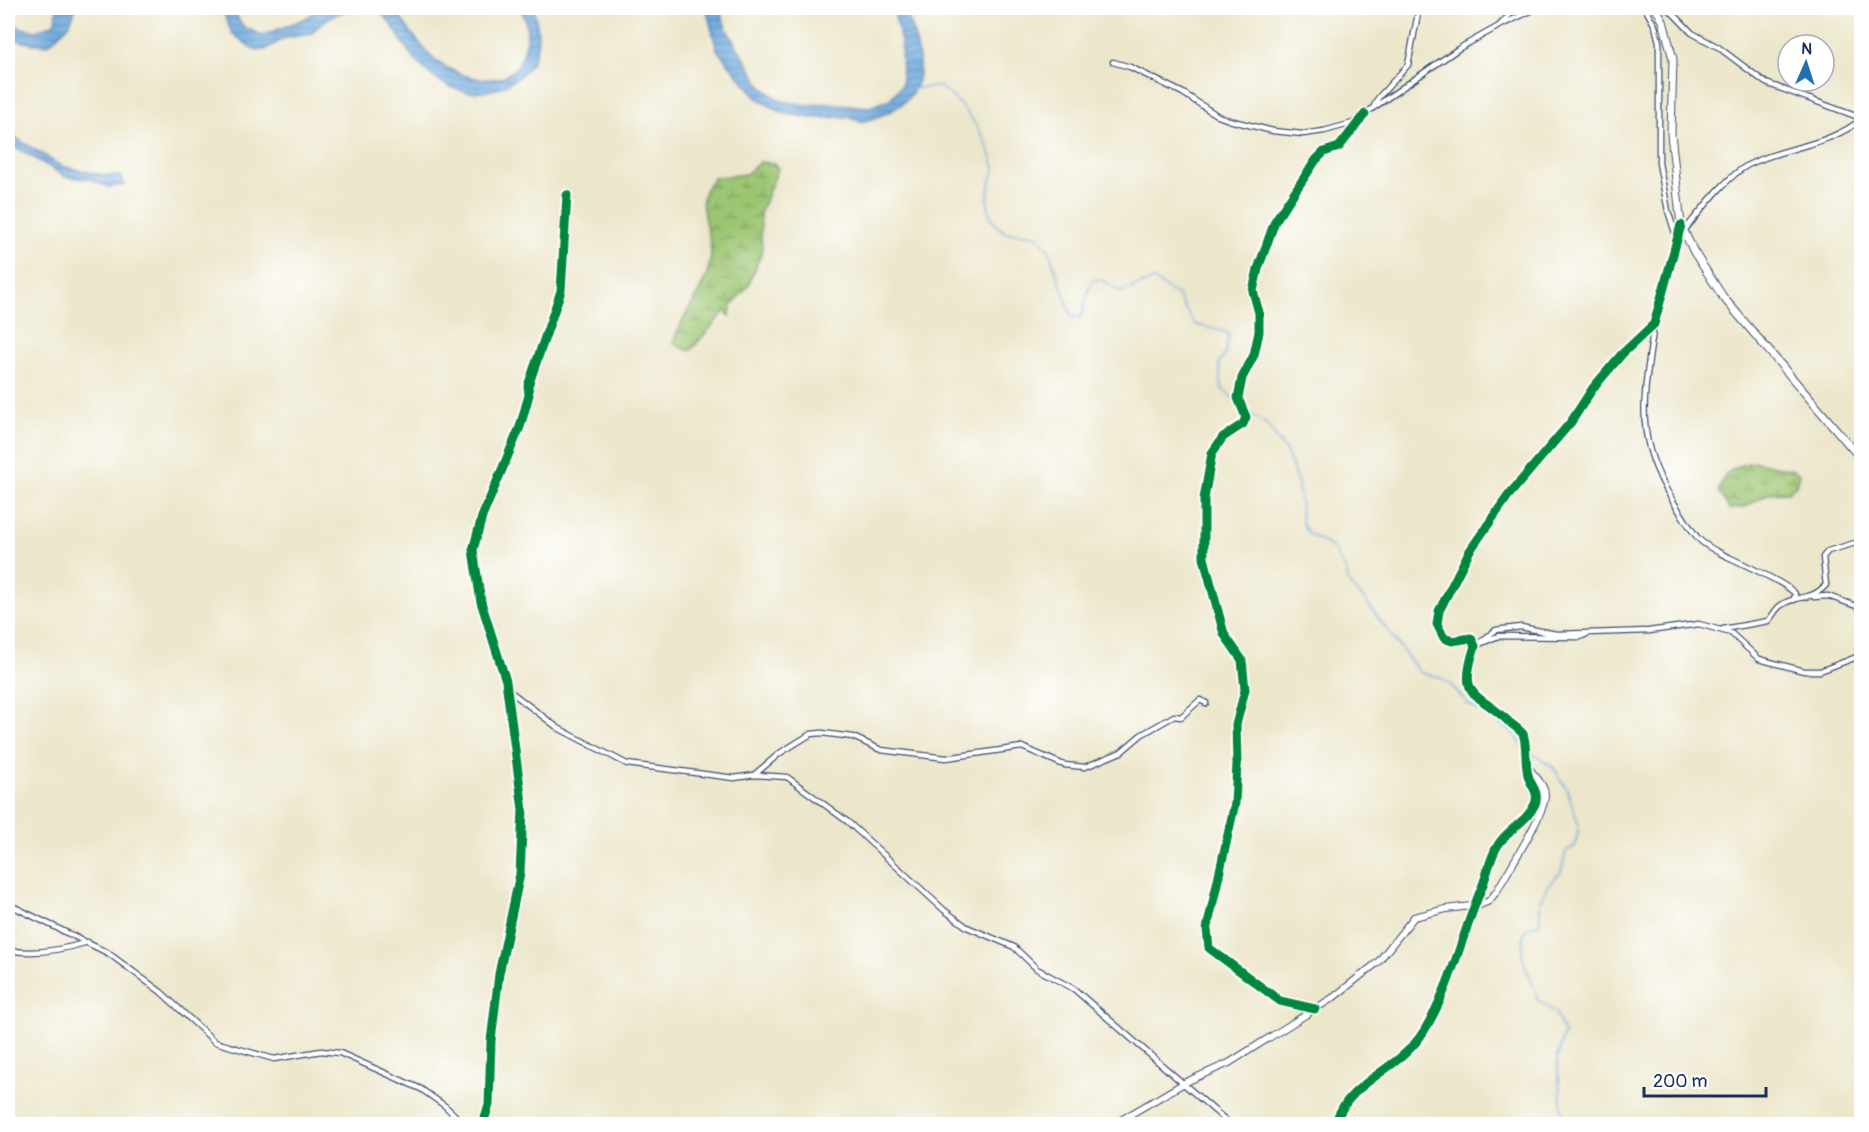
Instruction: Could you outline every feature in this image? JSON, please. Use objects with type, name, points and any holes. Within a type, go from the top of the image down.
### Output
[{"type":"main road","points":[[1656,8],[1664,21],[1673,59],[1671,134],[1682,229],[1723,297],[1862,460]]},
{"type":"street","points":[[1373,108],[1378,98],[1408,65],[1419,8]]},
{"type":"street","points":[[1498,26],[1515,8]]},
{"type":"street","points":[[1113,62],[1130,67],[1183,93],[1218,116],[1273,131],[1303,134],[1353,123],[1458,49],[1498,26],[1537,8]]},
{"type":"street","points":[[1645,8],[1655,26],[1659,42],[1659,163],[1668,211],[1676,236]]},
{"type":"street","points":[[1668,8],[1692,33],[1718,47],[1766,83],[1861,118],[1855,125],[1831,138],[1747,166],[1676,236],[1654,324],[1646,378],[1645,427],[1649,455],[1694,537],[1771,580],[1792,588],[1795,594],[1794,600]]},
{"type":"street","points":[[1315,1009],[1280,1002],[1209,948],[1207,929],[1235,803],[1238,763],[1236,725],[1245,690],[1242,660],[1224,634],[1204,558],[1204,499],[1212,453],[1223,437],[1243,424],[1246,417],[1238,398],[1242,378],[1254,355],[1259,332],[1259,313],[1253,291],[1275,221],[1316,160],[1324,152],[1339,147],[1365,114]]},
{"type":"street","points":[[483,1125],[489,1105],[491,1041],[498,974],[520,874],[524,832],[521,786],[507,690],[481,602],[473,550],[474,540],[520,428],[529,395],[528,386],[555,312],[562,276],[567,195]]},
{"type":"street","points":[[1475,646],[1471,638],[1452,641],[1444,638],[1437,624],[1439,611],[1460,567],[1508,496],[1571,422],[1593,388],[1622,354],[1654,324]]},
{"type":"street","points":[[1815,597],[1826,585],[1823,557],[1828,551],[1862,541]]},
{"type":"street","points":[[1335,1125],[1341,1106],[1354,1091],[1404,1056],[1424,1031],[1449,977],[1473,907],[1499,843],[1526,818],[1536,802],[1535,790],[1528,777],[1523,734],[1472,692],[1468,668],[1475,646],[1496,630],[1521,627],[1556,634],[1649,631],[1699,624],[1723,629],[1768,621],[1781,606],[1794,600],[1815,597],[1828,596],[1862,608]]},
{"type":"street","points":[[1723,629],[1759,659],[1804,671],[1820,671],[1862,655]]},
{"type":"street","points":[[1475,646],[1498,636],[1580,638],[1589,633]]},
{"type":"street","points":[[507,690],[558,728],[627,764],[734,778],[754,775],[787,777],[848,822],[944,910],[967,927],[1014,947],[1037,969],[1074,990],[1230,1125]]},
{"type":"street","points":[[754,775],[780,753],[811,734],[822,733],[853,737],[881,750],[946,758],[1022,747],[1064,765],[1085,767],[1121,752],[1141,735],[1174,716],[1181,717],[1200,700],[1206,703]]},
{"type":"street","points":[[1114,1125],[1184,1083],[1229,1063],[1334,997],[1378,962],[1414,917],[1446,909],[1473,907],[1490,901],[1537,819],[1545,796],[1527,763]]},
{"type":"street","points":[[8,904],[108,953],[161,992],[215,1042],[274,1059],[321,1051],[340,1053],[427,1092],[446,1106],[464,1125]]},
{"type":"street","points":[[8,950],[28,953],[49,951],[88,942]]},
{"type":"green space","points":[[760,162],[774,163],[778,169],[760,213],[762,252],[748,286],[731,306],[730,316],[725,311],[691,350],[687,350],[673,343],[701,288],[709,265],[711,253],[703,196],[714,178],[746,174]]},
{"type":"green space","points":[[1756,462],[1794,470],[1799,474],[1796,485],[1788,492],[1769,493],[1745,507],[1729,509],[1719,491],[1721,484],[1732,470]]},
{"type":"water","points":[[8,8],[18,27],[36,31],[55,23],[57,8],[76,8],[69,25],[48,45],[22,41],[11,34],[7,19]]},
{"type":"water","points":[[221,8],[236,8],[238,19],[244,27],[260,34],[267,34],[306,18],[320,8],[394,8],[417,40],[438,62],[456,72],[481,79],[504,76],[520,61],[527,31],[520,8],[534,8],[538,37],[531,63],[517,78],[502,87],[474,93],[447,85],[435,78],[411,55],[388,20],[378,11],[359,9],[341,12],[325,21],[311,34],[285,38],[265,50],[254,50],[232,33]]},
{"type":"water","points":[[706,8],[719,8],[727,30],[762,87],[781,101],[809,105],[830,103],[869,107],[889,100],[902,85],[901,42],[893,8],[905,8],[917,48],[918,80],[912,94],[901,105],[861,122],[850,117],[810,118],[782,113],[758,99],[717,50]]},
{"type":"water","points":[[8,133],[61,166],[104,175],[121,176],[125,185],[108,187],[89,179],[66,177],[8,145]]},
{"type":"waterway","points":[[916,88],[940,87],[967,112],[981,133],[995,168],[988,194],[992,219],[1005,232],[1036,235],[1048,248],[1072,317],[1081,317],[1092,280],[1102,280],[1120,292],[1154,280],[1178,296],[1194,324],[1229,333],[1225,355],[1219,363],[1222,389],[1237,401]]},
{"type":"waterway","points":[[1247,411],[1266,424],[1287,453],[1298,484],[1302,523],[1308,533],[1333,548],[1346,571],[1349,584],[1364,599],[1420,673],[1439,677],[1451,685],[1468,704],[1511,730],[1522,744]]},
{"type":"waterway","points":[[1526,746],[1533,754],[1553,767],[1567,789],[1579,826],[1575,846],[1566,851],[1561,872],[1550,883],[1540,900],[1540,923],[1525,932],[1522,952],[1537,999],[1556,1013],[1564,1033],[1557,1058],[1563,1124]]},
{"type":"cycle path","points":[[1315,1009],[1280,1001],[1209,948],[1207,929],[1235,803],[1236,725],[1245,690],[1242,660],[1224,634],[1204,558],[1204,499],[1212,453],[1223,437],[1243,424],[1246,417],[1238,398],[1242,378],[1254,355],[1259,332],[1259,313],[1253,291],[1258,269],[1275,221],[1316,160],[1324,152],[1339,147],[1365,114]]},
{"type":"cycle path","points":[[483,1124],[489,1105],[491,1041],[499,974],[520,874],[523,810],[506,681],[481,602],[473,550],[482,517],[520,427],[529,395],[528,386],[561,291],[567,195]]},
{"type":"cycle path","points":[[1335,1124],[1342,1109],[1352,1096],[1401,1057],[1424,1031],[1442,997],[1495,850],[1502,839],[1532,810],[1536,800],[1536,792],[1527,771],[1523,734],[1473,693],[1469,686],[1468,676],[1475,646],[1471,638],[1452,641],[1444,638],[1437,624],[1439,611],[1469,552],[1508,496],[1571,422],[1593,388],[1622,354],[1654,324],[1681,225]]}]
